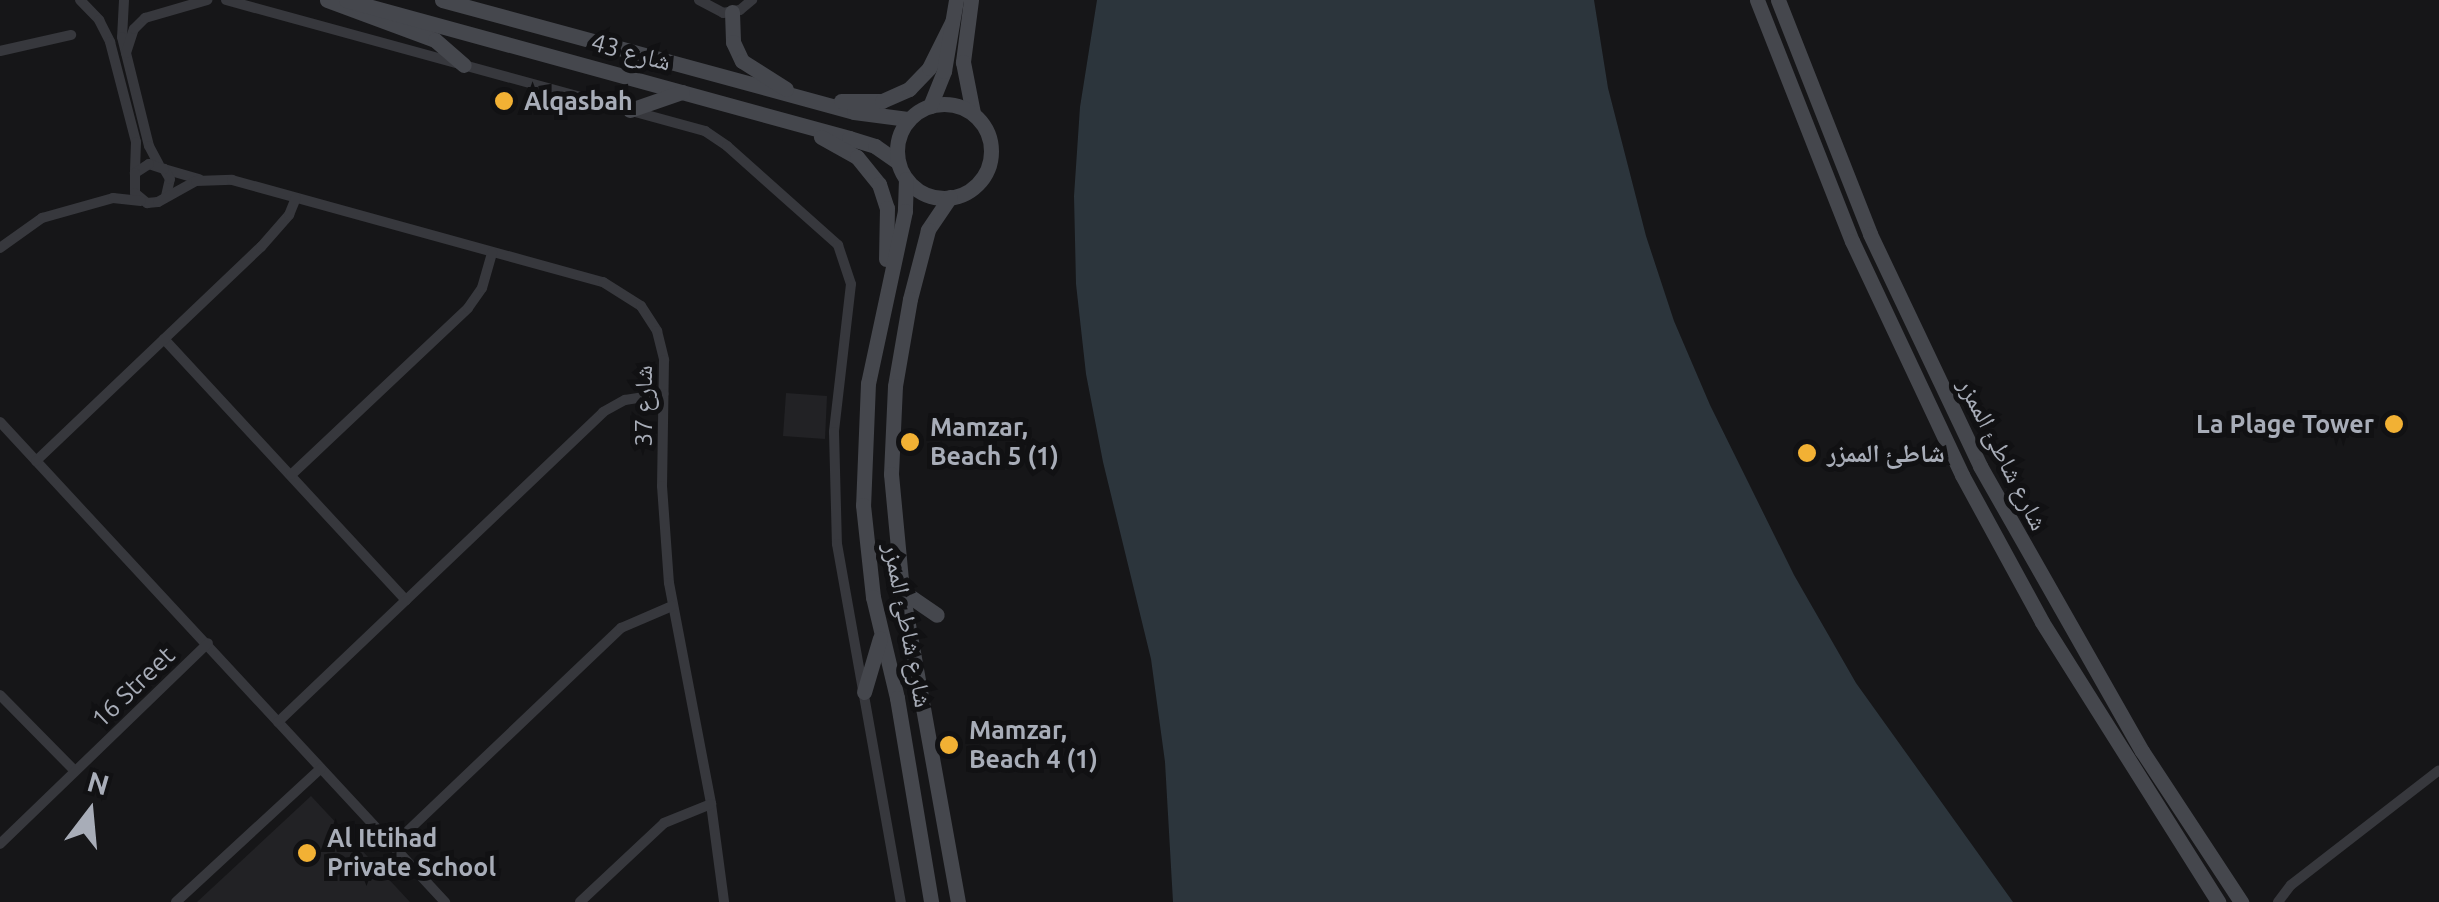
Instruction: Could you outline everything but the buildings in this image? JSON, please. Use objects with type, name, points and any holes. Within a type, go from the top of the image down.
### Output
[{"type":"main road","points":[[327,0],[435,40],[464,65]]},
{"type":"main road","name":"شارع 43","points":[[346,0],[875,146],[898,162]]},
{"type":"main road","name":"شارع 43","points":[[442,0],[867,115],[908,119]]},
{"type":"main road","points":[[930,106],[944,71],[956,0]]},
{"type":"main road","points":[[972,0],[963,62],[973,114]]},
{"type":"main road","name":"شارع شاطئ الممزر","points":[[1757,0],[1852,241],[1962,475],[2042,622],[2218,902]]},
{"type":"main road","name":"شارع شاطئ الممزر","points":[[1778,0],[1870,234],[1980,466],[2142,751],[2242,902]]},
{"type":"main road","points":[[732,12],[733,42],[742,62],[798,97],[872,102],[900,94],[927,71],[952,22]]},
{"type":"main road","points":[[630,110],[682,92]]},
{"type":"main road","points":[[951,104],[973,114],[986,130],[990,163],[979,182],[950,197],[922,192],[906,179],[898,162],[898,139],[908,119],[930,106],[951,104]]},
{"type":"main road","points":[[791,122],[857,158],[879,184],[888,217],[884,293]]},
{"type":"main road","name":"شارع شاطئ الممزر","points":[[906,179],[905,211],[884,293],[868,383],[862,460],[865,531],[881,634],[903,733],[931,902]]},
{"type":"main road","name":"شارع شاطئ الممزر","points":[[950,197],[932,220],[920,256],[895,386],[891,474],[902,591],[958,902]]},
{"type":"main road","points":[[902,591],[937,615]]},
{"type":"main road","points":[[864,692],[881,634]]},
{"type":"street","points":[[80,0],[99,20],[110,42],[136,142],[133,188],[142,201]]},
{"type":"street","points":[[124,0],[121,25],[126,54],[149,146],[171,185],[166,196]]},
{"type":"street","points":[[126,54],[131,36],[145,18],[207,0]]},
{"type":"street","points":[[226,0],[630,110],[720,140],[828,233],[846,259],[851,284],[836,402],[835,517],[844,598],[901,902]]},
{"type":"street","points":[[699,0],[714,12],[732,12],[752,0]]},
{"type":"street","points":[[0,51],[71,34]]},
{"type":"street","points":[[103,200],[143,166],[162,168]]},
{"type":"street","name":"شارع 37","points":[[162,168],[206,179],[224,178],[602,282],[629,296],[650,318],[662,346],[664,521],[673,611],[712,809],[724,902]]},
{"type":"street","points":[[0,248],[42,218],[103,200],[153,203],[206,179]]},
{"type":"street","points":[[36,460],[283,220],[291,196]]},
{"type":"street","points":[[291,476],[468,308],[482,288],[492,252]]},
{"type":"street","points":[[164,339],[406,600]]},
{"type":"street","points":[[278,722],[604,412],[639,398],[663,400]]},
{"type":"street","points":[[0,422],[445,902]]},
{"type":"street","points":[[393,846],[621,628],[652,614],[673,611]]},
{"type":"street","name":"16 Street","points":[[0,844],[208,643]]},
{"type":"street","points":[[0,694],[74,770]]},
{"type":"street","points":[[176,902],[320,768]]},
{"type":"street","points":[[2278,902],[2291,885],[2439,770]]},
{"type":"street","points":[[580,902],[656,828],[690,812],[712,809]]},
{"type":"shaded area","points":[[1097,0],[1594,0],[1608,88],[1646,236],[1674,321],[1710,405],[1794,575],[1856,683],[2013,902],[1173,902],[1165,762],[1151,659],[1103,462],[1086,374],[1076,284],[1074,196],[1080,107]]},
{"type":"shaded area","points":[[786,393],[827,396],[825,439],[783,436]]},
{"type":"shaded area","name":"Al Ittihad Private School","points":[[311,796],[410,902],[197,902]]},
{"type":"place","name":"Alqasbah","points":[[504,101]]},
{"type":"place","name":"La Plage Tower","points":[[2394,424]]},
{"type":"place","name":"Mamzar, Beach 5 (1)","points":[[910,442]]},
{"type":"place","name":"شاطئ الممزر","points":[[1807,453]]},
{"type":"place","name":"Mamzar, Beach 4 (1)","points":[[949,745]]},
{"type":"place","name":"Al Ittihad Private School","points":[[307,853]]}]
